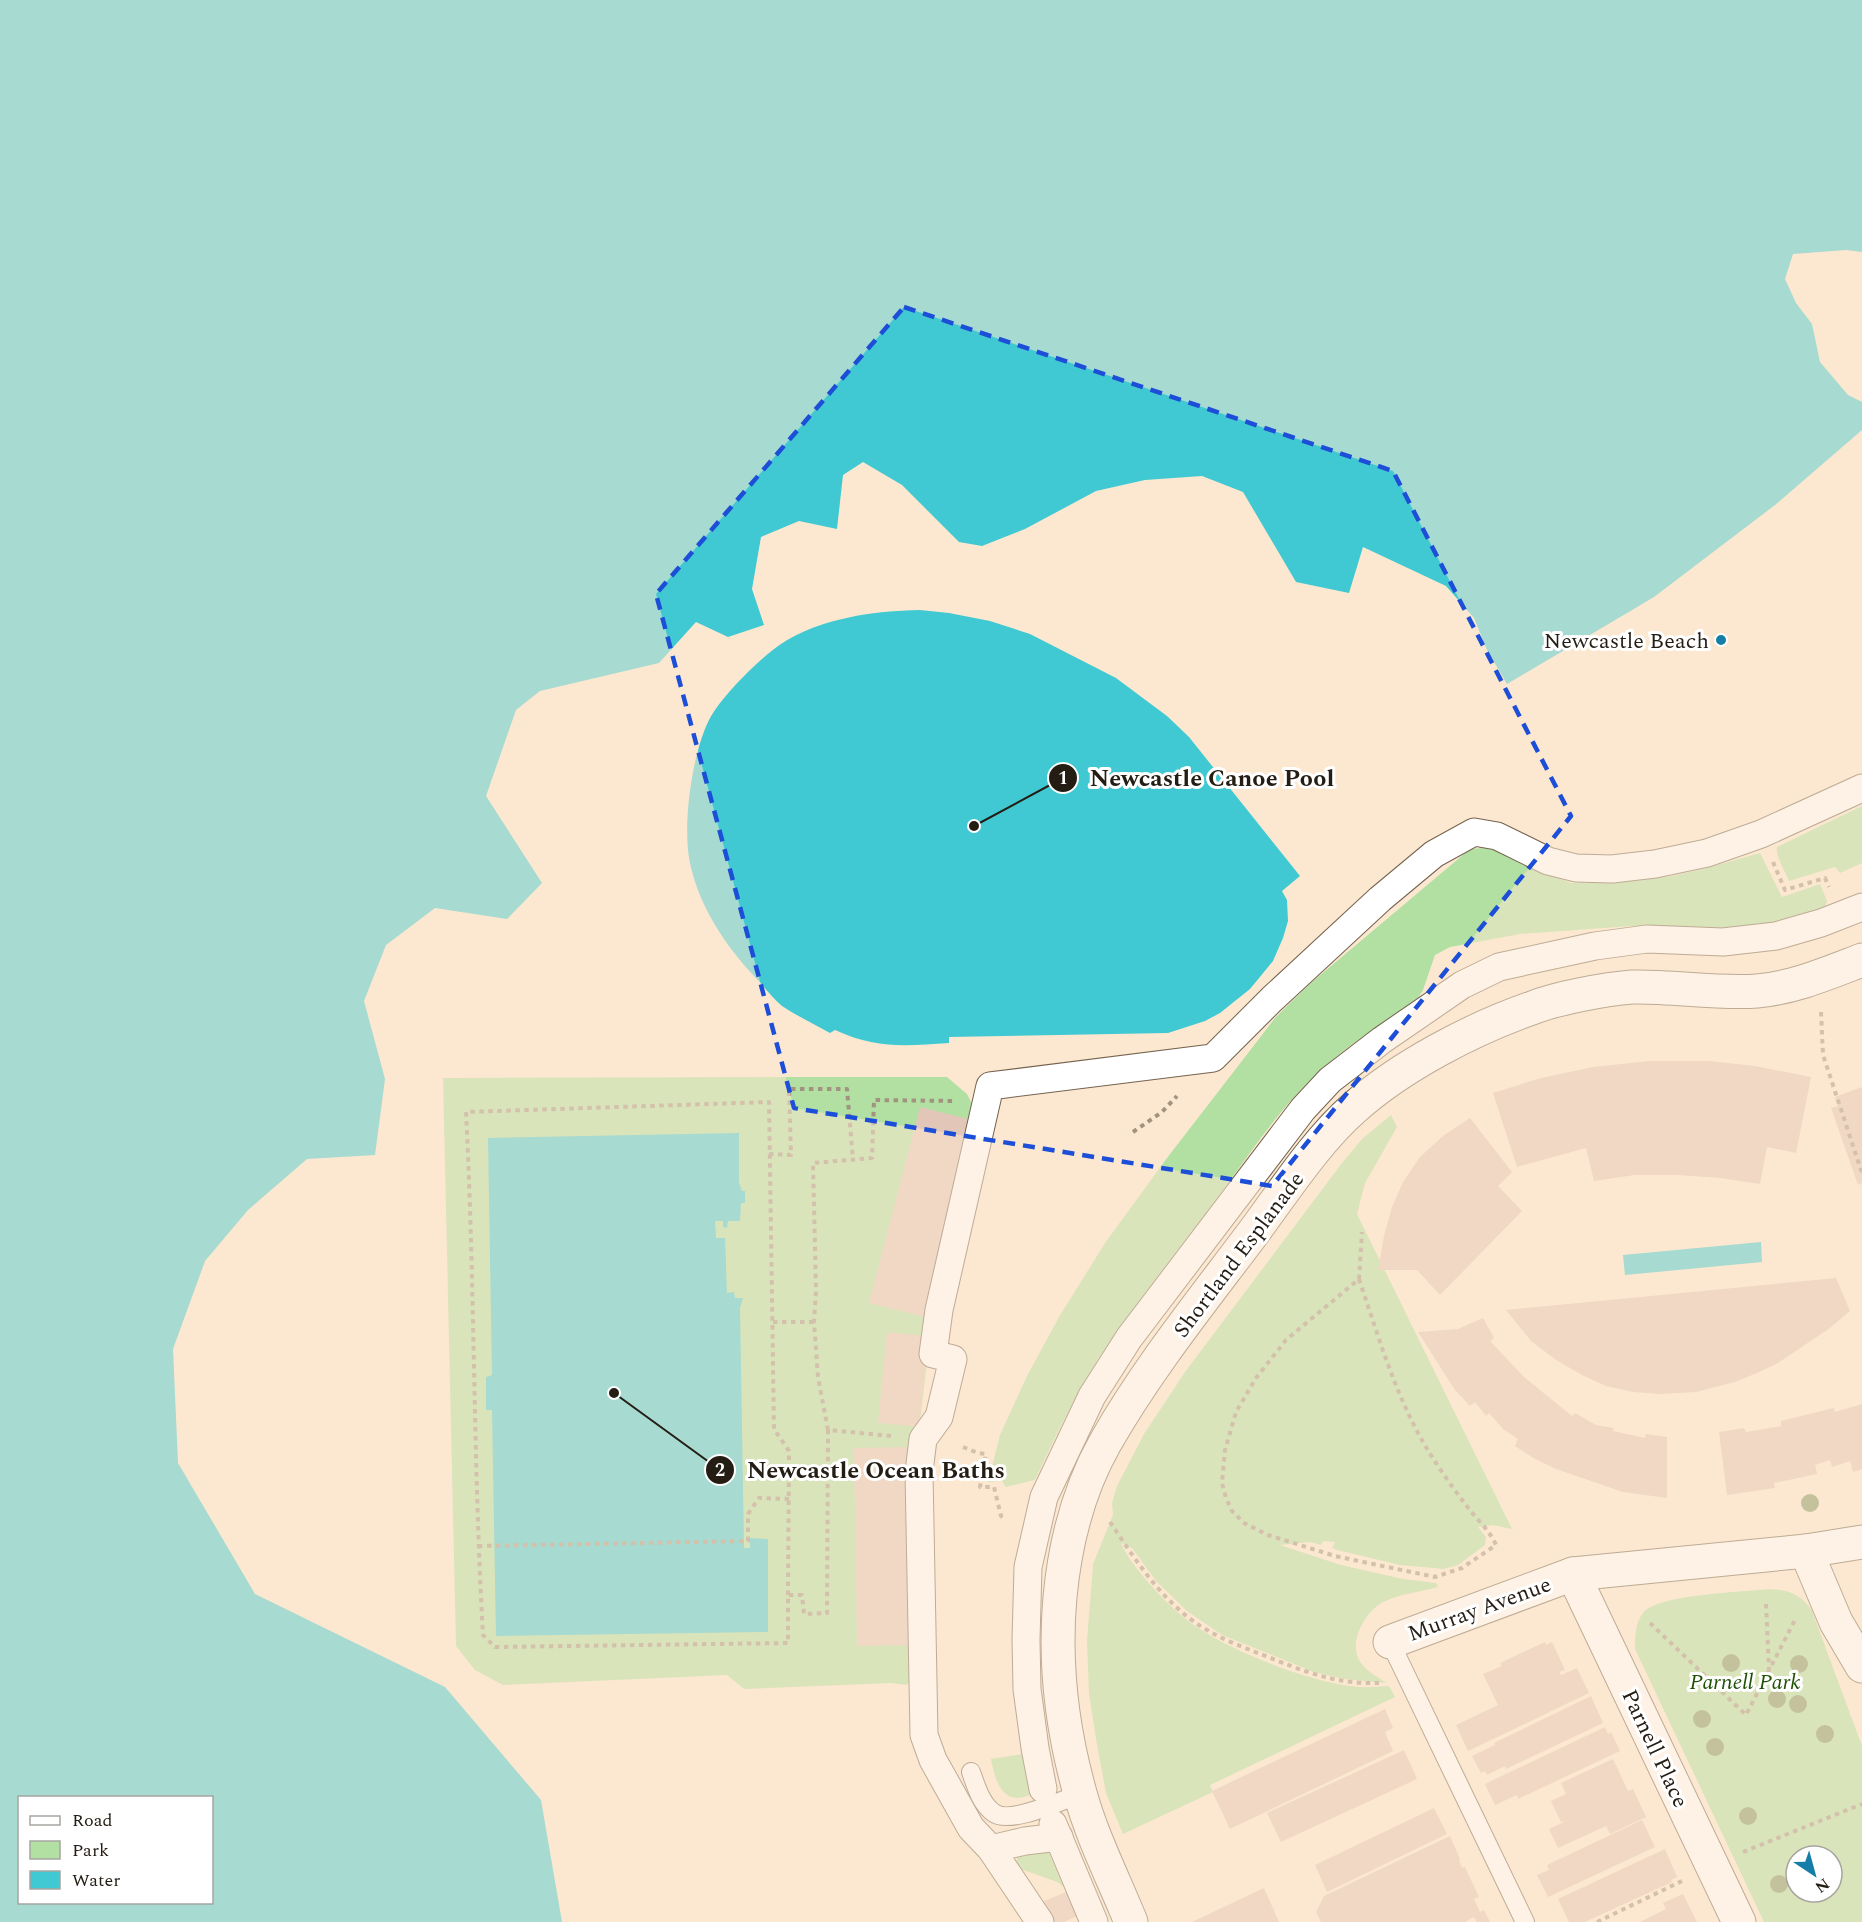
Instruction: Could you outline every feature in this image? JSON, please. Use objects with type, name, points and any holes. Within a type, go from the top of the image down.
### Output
[{"type":"street","points":[[1040,1922],[991,1849],[971,1828],[951,1796],[933,1760],[924,1735],[919,1472],[923,1439],[939,1417],[953,1359],[933,1354],[939,1310],[990,1086],[1213,1058],[1272,999],[1380,899],[1434,854],[1474,832],[1497,836],[1548,861],[1576,868],[1612,869],[1655,864],[1707,853],[1761,834],[1862,788]]},
{"type":"street","points":[[1043,1789],[1029,1707],[1026,1640],[1029,1567],[1044,1497],[1092,1396],[1129,1338],[1303,1108],[1330,1080],[1382,1040],[1462,985],[1499,967],[1595,946],[1647,939],[1723,942],[1776,936],[1821,923],[1862,907]]},
{"type":"street","name":"Shortland Esplanade","points":[[1131,1922],[1080,1794],[1063,1719],[1058,1662],[1060,1596],[1076,1511],[1104,1444],[1177,1335],[1311,1156],[1353,1108],[1415,1063],[1534,1007],[1630,987],[1756,991],[1809,980],[1862,960]]},
{"type":"street","name":"Murray Avenue","points":[[1390,1642],[1573,1574],[1861,1546]]},
{"type":"street","points":[[1806,1551],[1836,1622],[1862,1666]]},
{"type":"street","name":"Parnell Place","points":[[1573,1574],[1739,1922]]},
{"type":"street","points":[[991,1849],[1025,1841],[1056,1830],[1094,1922]]},
{"type":"lane","name":"Murray Avenue","points":[[1390,1642],[1525,1922]]},
{"type":"lane","points":[[970,1772],[988,1808],[996,1815],[1005,1817],[1029,1812],[1080,1794]]},
{"type":"path","points":[[1776,867],[1785,890],[1825,878]]},
{"type":"path","points":[[1822,1019],[1823,1055],[1862,1173]]},
{"type":"path","points":[[769,1155],[791,1155],[789,1089],[847,1089],[853,1160]]},
{"type":"path","points":[[788,1595],[802,1595],[804,1614],[827,1613],[828,1430],[818,1377],[814,1322],[816,1291],[813,1163],[873,1158],[874,1100],[987,1101]]},
{"type":"path","points":[[769,1102],[769,1155],[774,1429],[789,1451],[788,1643],[495,1647],[483,1635],[478,1546],[471,1200],[466,1112],[769,1102]]},
{"type":"path","points":[[1133,1132],[1162,1112]]},
{"type":"path","points":[[1359,1279],[1286,1340],[1256,1378],[1236,1412],[1225,1450],[1222,1483],[1226,1498],[1232,1511],[1244,1523],[1268,1535],[1335,1556],[1435,1576],[1462,1568],[1496,1545],[1491,1533],[1467,1507],[1433,1459],[1409,1414],[1389,1368],[1359,1279],[1362,1232]]},
{"type":"path","points":[[773,1322],[814,1322]]},
{"type":"path","points":[[828,1430],[923,1439]]},
{"type":"path","points":[[963,1447],[986,1454],[980,1487],[994,1487],[1001,1516]]},
{"type":"path","points":[[478,1546],[748,1541],[748,1514],[759,1498],[790,1499]]},
{"type":"path","points":[[1100,1519],[1109,1521],[1164,1594],[1206,1630],[1235,1645],[1333,1681],[1358,1684],[1387,1683],[1406,1676]]},
{"type":"path","points":[[1766,1604],[1769,1670]]},
{"type":"path","points":[[1650,1623],[1746,1715],[1795,1620]]},
{"type":"highlighted area","points":[[904,307],[1393,471],[1571,816],[1272,1186],[794,1108],[656,594]]},
{"type":"green space","points":[[1862,806],[1862,863],[1840,873],[1835,867],[1789,881],[1779,859],[1777,847]]},
{"type":"green space","points":[[1494,847],[1571,883],[1634,881],[1672,876],[1760,853],[1782,897],[1820,884],[1827,901],[1825,908],[1789,920],[1764,925],[1736,928],[1632,926],[1520,934],[1450,947],[1435,955],[1418,998],[1334,1058],[1307,1083],[1265,1132],[1098,1359],[1073,1403],[1035,1480],[1006,1487],[1002,1481],[988,1482],[1000,1435],[1027,1376],[1059,1317],[1105,1243],[1275,1018],[1312,982],[1470,849]]},
{"type":"green space","points":[[947,1077],[967,1094],[975,1110],[933,1308],[918,1439],[911,1681],[906,1685],[891,1683],[744,1689],[727,1675],[503,1685],[475,1670],[456,1646],[443,1078]]},
{"type":"green space","points":[[1391,1115],[1397,1127],[1365,1183],[1357,1214],[1512,1529],[1493,1525],[1478,1527],[1486,1537],[1485,1545],[1458,1565],[1444,1569],[1400,1565],[1337,1550],[1332,1548],[1335,1542],[1323,1541],[1321,1545],[1310,1542],[1280,1545],[1341,1565],[1403,1579],[1436,1583],[1438,1587],[1383,1602],[1371,1612],[1361,1626],[1356,1642],[1358,1658],[1367,1669],[1387,1683],[1344,1679],[1314,1672],[1222,1635],[1187,1611],[1156,1581],[1132,1548],[1121,1543],[1133,1563],[1157,1592],[1178,1613],[1206,1633],[1248,1654],[1297,1673],[1342,1685],[1389,1686],[1395,1697],[1210,1785],[1213,1792],[1123,1834],[1106,1793],[1097,1745],[1089,1694],[1087,1641],[1093,1564],[1113,1515],[1112,1503],[1117,1486],[1144,1434],[1185,1372],[1342,1163],[1362,1139]]},
{"type":"green space","name":"Parnell Park","points":[[1770,1589],[1789,1592],[1804,1601],[1812,1611],[1862,1746],[1862,1922],[1764,1922],[1635,1649],[1638,1621],[1643,1613],[1652,1607],[1683,1598]]},
{"type":"green space","points":[[1022,1754],[1030,1795],[1020,1798],[1006,1794],[1002,1789],[991,1759]]},
{"type":"green space","points":[[1047,1848],[1064,1887],[1057,1882],[1015,1867],[1018,1855]]},
{"type":"water","points":[[0,0],[1862,0],[1862,252],[1846,250],[1793,254],[1785,279],[1796,303],[1812,324],[1820,362],[1848,395],[1862,402],[1862,430],[1775,505],[1654,597],[1507,684],[1487,650],[1474,618],[1446,586],[1363,547],[1349,593],[1296,582],[1243,492],[1202,476],[1145,480],[1096,491],[1025,529],[982,546],[959,542],[902,485],[863,462],[843,475],[837,529],[799,521],[761,537],[752,589],[764,625],[728,637],[696,622],[659,663],[540,691],[516,710],[486,796],[542,883],[507,919],[435,908],[386,945],[364,1001],[385,1079],[375,1155],[307,1159],[248,1210],[205,1261],[173,1349],[178,1463],[255,1594],[445,1687],[541,1800],[562,1922],[0,1922]]},
{"type":"water","points":[[920,610],[990,621],[1030,634],[1116,678],[1167,716],[1189,737],[1300,876],[1282,891],[1287,900],[1288,921],[1283,938],[1273,961],[1250,989],[1220,1013],[1205,1021],[1168,1033],[949,1037],[949,1043],[891,1045],[864,1040],[835,1030],[830,1033],[800,1017],[778,1003],[743,964],[714,924],[694,879],[690,863],[687,829],[690,790],[698,751],[709,720],[731,690],[752,668],[772,650],[797,635],[830,622],[866,614]]},
{"type":"water","points":[[739,1133],[739,1183],[742,1191],[745,1191],[745,1203],[741,1203],[740,1221],[728,1221],[727,1228],[723,1227],[723,1221],[715,1221],[716,1238],[725,1238],[727,1293],[734,1292],[735,1298],[743,1298],[740,1308],[744,1548],[750,1548],[750,1538],[768,1539],[768,1632],[496,1636],[492,1410],[486,1410],[486,1377],[492,1375],[488,1138]]},
{"type":"water","points":[[1761,1242],[1762,1262],[1625,1275],[1623,1255]]},
{"type":"building","points":[[1649,1061],[1709,1061],[1755,1066],[1811,1077],[1796,1153],[1767,1147],[1760,1184],[1677,1175],[1635,1175],[1594,1181],[1586,1148],[1517,1167],[1493,1093],[1541,1078],[1593,1067]]},
{"type":"building","points":[[1862,1087],[1862,1183],[1858,1185],[1831,1108],[1838,1106],[1835,1097]]},
{"type":"building","points":[[920,1107],[976,1121],[925,1317],[869,1303]]},
{"type":"building","points":[[1470,1118],[1512,1172],[1498,1186],[1522,1211],[1440,1295],[1417,1270],[1378,1270],[1392,1207],[1403,1182],[1420,1157],[1443,1136]]},
{"type":"building","points":[[1836,1278],[1850,1311],[1830,1328],[1778,1363],[1735,1382],[1696,1392],[1662,1394],[1633,1392],[1606,1386],[1556,1360],[1531,1341],[1506,1310]]},
{"type":"building","points":[[1483,1318],[1494,1338],[1490,1341],[1524,1377],[1572,1416],[1575,1413],[1596,1425],[1614,1428],[1613,1431],[1645,1438],[1646,1434],[1667,1437],[1667,1498],[1623,1492],[1556,1469],[1515,1446],[1518,1439],[1503,1429],[1489,1413],[1486,1416],[1475,1402],[1470,1406],[1455,1390],[1418,1332],[1458,1329]]},
{"type":"building","points":[[887,1332],[928,1336],[919,1427],[878,1423]]},
{"type":"building","points":[[1862,1404],[1862,1469],[1853,1472],[1850,1461],[1832,1467],[1830,1460],[1815,1465],[1817,1474],[1774,1483],[1775,1488],[1727,1495],[1719,1432],[1744,1428],[1746,1432],[1781,1426],[1781,1421],[1834,1408],[1835,1412]]},
{"type":"building","points":[[911,1447],[913,1645],[857,1646],[854,1448]]},
{"type":"building","points":[[1545,1642],[1546,1645],[1552,1642],[1565,1670],[1559,1672],[1561,1675],[1577,1668],[1589,1693],[1468,1751],[1456,1725],[1498,1705],[1483,1674],[1502,1666],[1500,1663]]},
{"type":"building","points":[[1591,1696],[1603,1723],[1506,1769],[1505,1766],[1487,1775],[1485,1771],[1481,1773],[1472,1756]]},
{"type":"building","points":[[1385,1709],[1393,1728],[1385,1732],[1393,1751],[1230,1829],[1212,1791]]},
{"type":"building","points":[[1605,1727],[1608,1734],[1611,1732],[1620,1751],[1518,1799],[1517,1795],[1495,1805],[1485,1784]]},
{"type":"building","points":[[1404,1750],[1417,1779],[1281,1842],[1267,1813]]},
{"type":"building","points":[[1613,1759],[1628,1791],[1633,1789],[1646,1817],[1610,1834],[1606,1826],[1558,1848],[1549,1829],[1566,1821],[1561,1822],[1551,1801],[1566,1794],[1561,1783]]},
{"type":"building","points":[[1434,1808],[1447,1834],[1327,1892],[1315,1865]]},
{"type":"building","points":[[1642,1820],[1655,1847],[1548,1897],[1537,1875],[1549,1870],[1547,1865]]},
{"type":"building","points":[[1450,1836],[1462,1868],[1465,1867],[1479,1897],[1474,1899],[1480,1912],[1484,1910],[1490,1922],[1477,1922],[1474,1917],[1465,1922],[1321,1922],[1316,1912],[1324,1896]]},
{"type":"building","points":[[1665,1849],[1677,1877],[1671,1880],[1672,1882],[1585,1922],[1569,1922],[1558,1899]]},
{"type":"building","points":[[1264,1888],[1279,1922],[1192,1922]]},
{"type":"building","points":[[1066,1892],[1077,1916],[1064,1922],[1051,1922],[1042,1902]]},
{"type":"building","points":[[1683,1894],[1697,1922],[1640,1922],[1666,1909],[1663,1903]]},
{"type":"place","name":"Newcastle Beach","points":[[1721,640]]},
{"type":"place","name":"Newcastle Canoe Pool","points":[[974,826]]},
{"type":"place","name":"Newcastle Ocean Baths","points":[[614,1393]]}]
